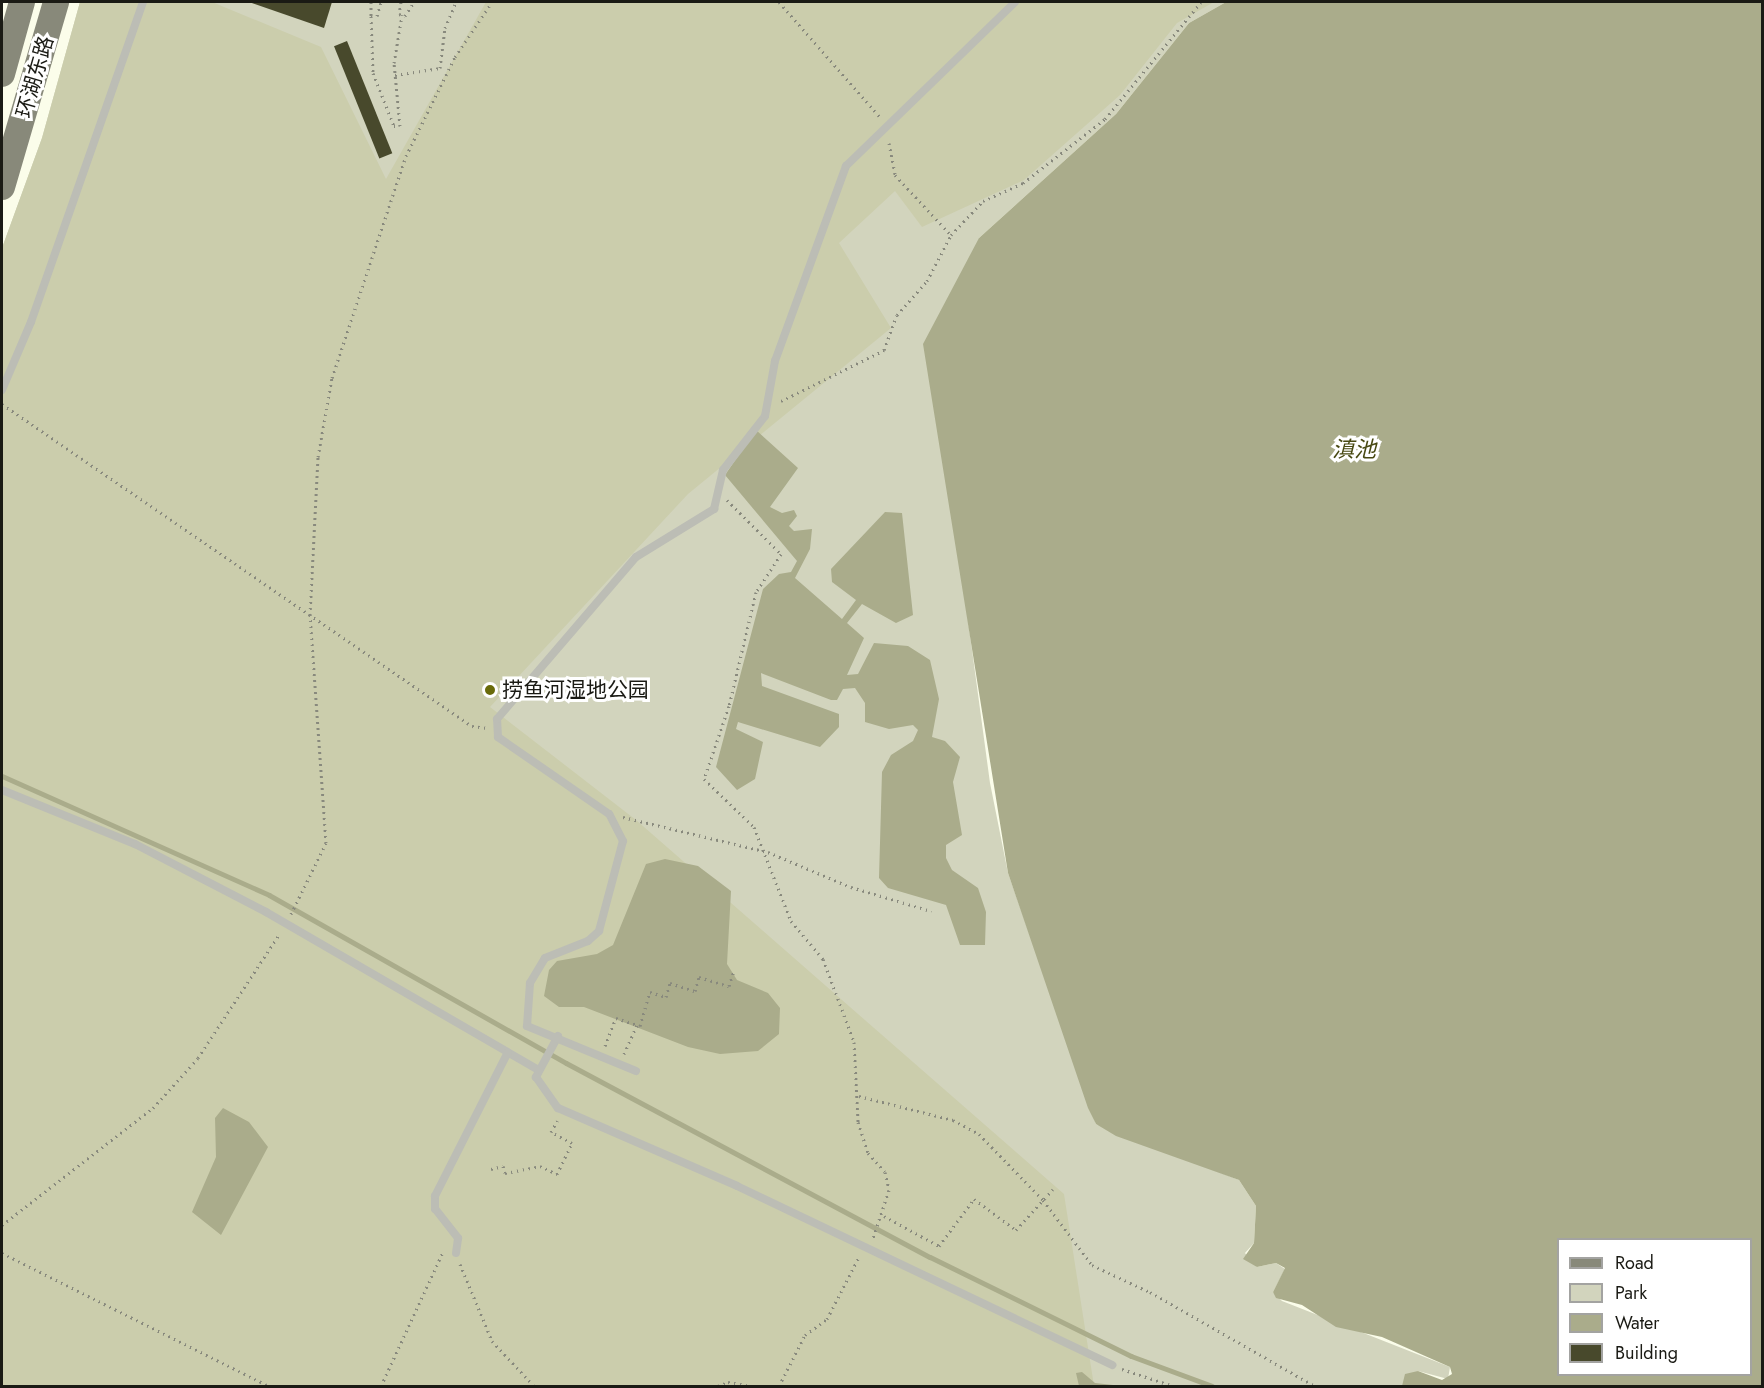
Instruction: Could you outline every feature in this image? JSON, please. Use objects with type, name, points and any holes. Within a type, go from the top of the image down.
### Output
[{"type":"main road","name":"环湖东路","points":[[2,74],[22,2]]},
{"type":"main road","name":"环湖东路","points":[[2,187],[56,2]]},
{"type":"lane","points":[[2,390],[31,322],[143,2]]},
{"type":"lane","points":[[636,1071],[527,1026],[530,983],[545,958],[588,941],[599,931],[622,841],[609,814],[498,737],[497,719],[636,556],[714,509],[720,498],[723,470],[768,408],[775,361],[846,166],[885,123],[1015,2]]},
{"type":"lane","points":[[2,790],[135,844],[266,912],[537,1069]]},
{"type":"lane","points":[[556,1039],[537,1069],[541,1089],[558,1108],[737,1186],[869,1247],[1112,1365]]},
{"type":"lane","points":[[456,1253],[454,1229],[435,1209],[435,1196],[508,1052]]},
{"type":"path","points":[[371,2],[373,73],[394,126],[400,126],[394,75],[402,15],[401,2]]},
{"type":"path","points":[[370,16],[377,16],[381,2]]},
{"type":"path","points":[[402,15],[414,2]]},
{"type":"path","points":[[394,75],[440,68],[445,28],[456,2]]},
{"type":"path","points":[[2,1225],[153,1108],[198,1058],[285,925],[320,863],[327,819],[310,615],[318,457],[332,378],[406,156],[455,57],[492,2]]},
{"type":"path","points":[[779,2],[885,123],[895,175],[951,235]]},
{"type":"path","points":[[768,408],[884,350],[897,315],[927,281],[951,235],[983,201],[1023,183],[1105,119],[1201,2]]},
{"type":"path","points":[[2,404],[472,726],[497,729]]},
{"type":"path","points":[[720,498],[732,501],[781,554],[756,592],[729,706],[704,779],[754,827],[768,852],[791,921],[823,959],[854,1042],[859,1096],[858,1122],[868,1154],[885,1172],[889,1190],[883,1218],[869,1247],[854,1262],[849,1283],[827,1319],[805,1335],[779,1386]]},
{"type":"path","points":[[609,814],[768,852],[851,887],[931,911]]},
{"type":"path","points":[[619,1064],[650,992],[666,997],[670,983],[695,991],[699,977],[729,986],[734,971]]},
{"type":"path","points":[[601,1056],[616,1018],[637,1025]]},
{"type":"path","points":[[859,1096],[953,1119],[979,1134],[1043,1200],[1092,1265],[1150,1292],[1315,1386]]},
{"type":"path","points":[[491,1169],[503,1166],[505,1173],[540,1166],[556,1174],[572,1143],[551,1132],[558,1119]]},
{"type":"path","points":[[883,1218],[939,1246],[974,1199],[1016,1230],[1053,1189]]},
{"type":"path","points":[[381,1386],[454,1229]]},
{"type":"path","points":[[2,1253],[269,1386]]},
{"type":"path","points":[[456,1253],[492,1341],[534,1386]]},
{"type":"path","points":[[1112,1365],[1173,1386]]},
{"type":"path","points":[[718,1386],[728,1382],[750,1386]]},
{"type":"path","points":[[615,1386],[676,1386]]},
{"type":"green space","name":"捞鱼河湿地公园","points":[[80,2],[1226,2],[1189,23],[1116,114],[979,238],[965,598],[990,783],[1008,873],[1096,1124],[1239,1180],[1256,1206],[1254,1243],[1245,1253],[1257,1267],[1276,1263],[1285,1269],[1273,1292],[1282,1301],[1450,1367],[1448,1379],[1418,1371],[1402,1386],[2,1386],[2,248],[42,138]]},
{"type":"shaded area","name":"捞鱼河湿地公园","points":[[80,2],[212,2],[321,47],[386,179],[486,2],[1214,2],[1177,23],[1120,95],[1024,180],[922,227],[895,191],[839,243],[891,328],[688,494],[490,707],[636,820],[1064,1194],[1094,1386],[2,1386],[2,248],[42,138]]},
{"type":"water","name":"滇池","points":[[1226,2],[1762,2],[1762,1386],[1402,1386],[1405,1374],[1418,1371],[1442,1380],[1452,1374],[1450,1367],[1382,1337],[1336,1327],[1302,1305],[1276,1298],[1273,1292],[1285,1268],[1276,1263],[1257,1267],[1243,1259],[1254,1243],[1256,1206],[1239,1180],[1116,1136],[1096,1124],[1088,1108],[1008,873],[923,344],[979,238],[1116,114],[1189,23]]},
{"type":"water","points":[[756,430],[798,468],[770,507],[782,513],[794,510],[797,516],[789,526],[794,531],[812,529],[810,549],[795,578],[842,619],[856,600],[832,582],[831,569],[885,512],[902,513],[913,615],[896,623],[862,604],[847,623],[864,638],[847,675],[858,674],[874,643],[908,646],[930,660],[939,699],[932,737],[945,741],[960,757],[953,782],[962,835],[946,845],[946,858],[952,870],[978,888],[986,912],[985,945],[960,945],[946,905],[888,888],[879,878],[882,772],[891,755],[913,741],[918,730],[913,725],[889,729],[865,722],[865,703],[855,688],[843,689],[837,700],[831,700],[761,673],[762,686],[839,714],[839,727],[820,747],[738,722],[736,729],[763,742],[755,779],[737,790],[716,767],[763,589],[779,574],[791,572],[797,561],[725,475]]},
{"type":"water","points":[[665,859],[698,866],[731,891],[727,964],[737,980],[768,993],[780,1008],[779,1034],[758,1051],[720,1054],[688,1047],[584,1007],[559,1007],[544,996],[549,970],[557,961],[597,954],[613,945],[646,864]]},
{"type":"water","points":[[223,1108],[249,1122],[268,1147],[221,1235],[192,1212],[216,1157],[215,1118]]},
{"type":"water","points":[[1082,1372],[1095,1383],[1122,1386],[1079,1386],[1076,1373]]},
{"type":"building","points":[[249,2],[332,2],[324,28]]},
{"type":"building","points":[[347,41],[392,153],[379,158],[334,46]]},
{"type":"waterway","points":[[2,776],[269,895],[566,1063],[930,1257],[1131,1356],[1212,1386]]},
{"type":"place","name":"捞鱼河湿地公园","points":[[490,690]]}]
